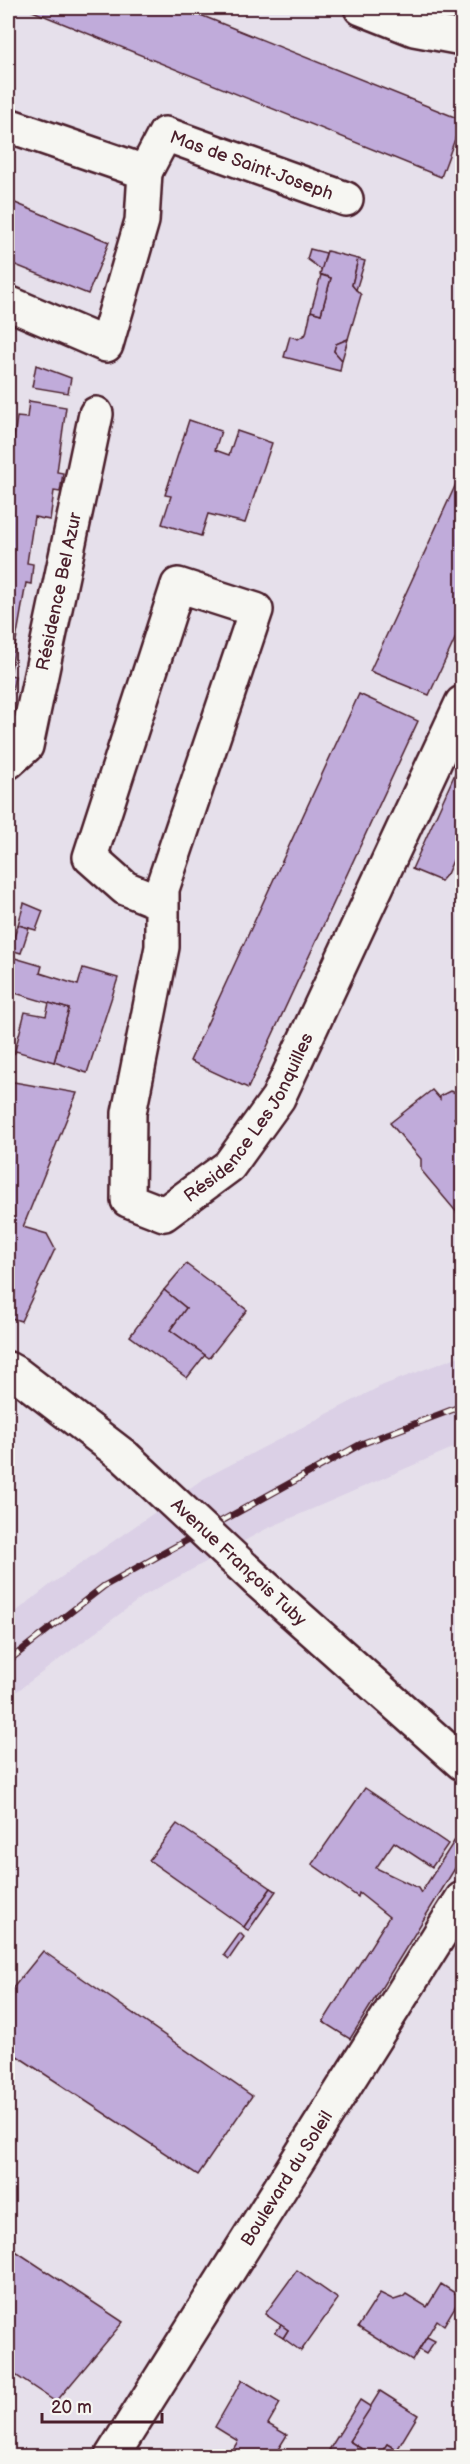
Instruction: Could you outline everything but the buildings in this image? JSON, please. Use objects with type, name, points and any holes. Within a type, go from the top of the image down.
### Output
[{"type":"street","points":[[361,8],[414,29],[462,38]]},
{"type":"street","points":[[8,125],[145,172]]},
{"type":"street","name":"Mas de Saint-Joseph","points":[[8,303],[106,345],[142,221],[145,172],[165,134],[346,199]]},
{"type":"street","name":"Résidence Bel Azur","points":[[8,762],[26,746],[96,414]]},
{"type":"street","name":"Résidence Les Jonquilles","points":[[162,903],[125,888],[90,857],[178,585],[256,610],[162,890],[162,903],[162,947],[129,1113],[128,1200],[164,1214],[229,1166],[278,1098],[462,704]]},
{"type":"street","name":"Avenue François Tuby","points":[[8,1369],[125,1457],[258,1581],[462,1763]]},
{"type":"street","name":"Boulevard du Soleil","points":[[112,2457],[462,1899]]},
{"type":"shaded area","points":[[462,1355],[462,1444],[266,1529],[145,1595],[8,1698],[8,1618],[50,1585],[203,1479],[381,1386]]},
{"type":"railway","points":[[8,1661],[104,1586],[361,1444],[462,1406]]}]
